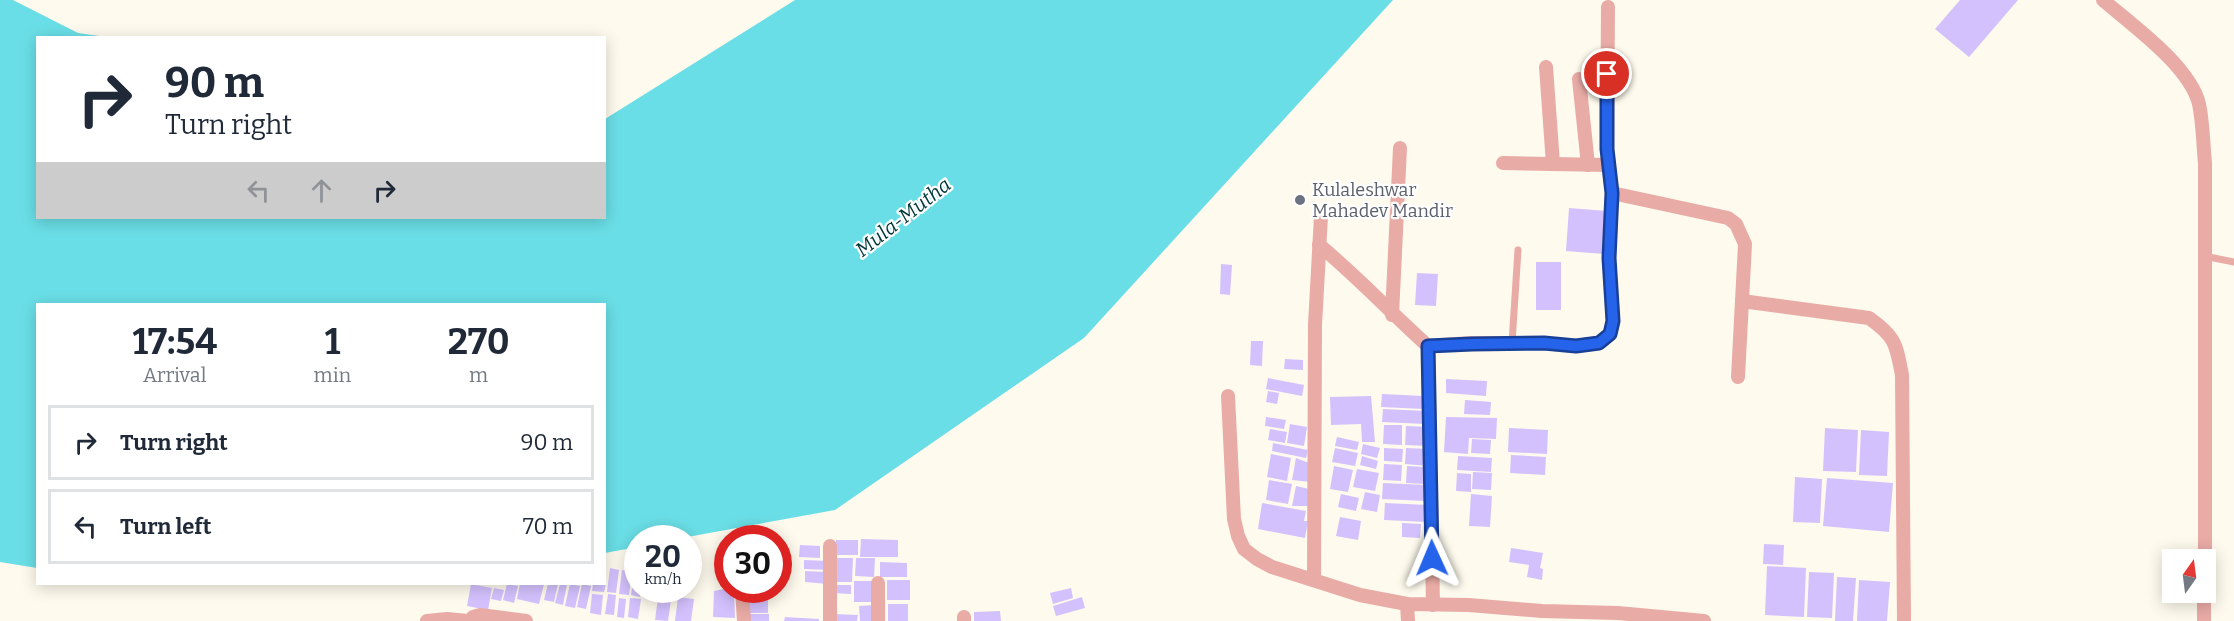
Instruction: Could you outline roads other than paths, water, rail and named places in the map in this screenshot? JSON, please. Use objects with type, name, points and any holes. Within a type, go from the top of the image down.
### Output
[{"type":"street","points":[[2103,0],[2167,56],[2183,74],[2198,102],[2205,163],[2205,549]]},
{"type":"street","points":[[1318,245],[1342,264],[1392,315],[1428,346],[1512,343],[1576,346],[1599,343],[1610,334],[1613,321],[1609,258],[1612,193],[1608,165],[1608,7]]},
{"type":"street","points":[[1546,67],[1554,164]]},
{"type":"street","points":[[1579,79],[1588,165]]},
{"type":"street","points":[[1392,315],[1400,148]]},
{"type":"street","points":[[1503,164],[1608,165]]},
{"type":"street","points":[[1612,193],[1728,218],[1736,224],[1745,244],[1738,378]]},
{"type":"street","points":[[1314,580],[1315,325],[1321,216]]},
{"type":"street","points":[[1742,301],[1869,318],[1886,330],[1897,346],[1902,375],[1904,621]]},
{"type":"street","points":[[1428,346],[1432,605]]},
{"type":"street","points":[[1228,396],[1234,519],[1244,549],[1257,559],[1360,595],[1407,604],[1469,605],[1542,616],[1618,613],[1704,621]]},
{"type":"street","points":[[830,546],[830,621]]},
{"type":"street","points":[[878,583],[878,621]]},
{"type":"street","points":[[743,603],[744,621]]},
{"type":"street","points":[[2204,603],[2204,621]]},
{"type":"street","points":[[1407,604],[1408,621]]},
{"type":"street","points":[[428,621],[447,619],[469,621],[480,615],[526,621]]},
{"type":"lane","points":[[1512,343],[1518,249]]},
{"type":"lane","points":[[2204,256],[2234,262]]},
{"type":"water","name":"Mula-Mutha","points":[[0,0],[13,0],[78,33],[99,36],[36,36],[36,219],[606,219],[606,118],[795,0],[1393,0],[1084,338],[835,510],[753,525],[714,525],[714,532],[702,534],[702,525],[624,525],[624,549],[606,553],[606,303],[36,303],[36,568],[0,562]]},
{"type":"place","name":"Kulaleshwar Mahadev Mandir","points":[[1300,200]]}]
